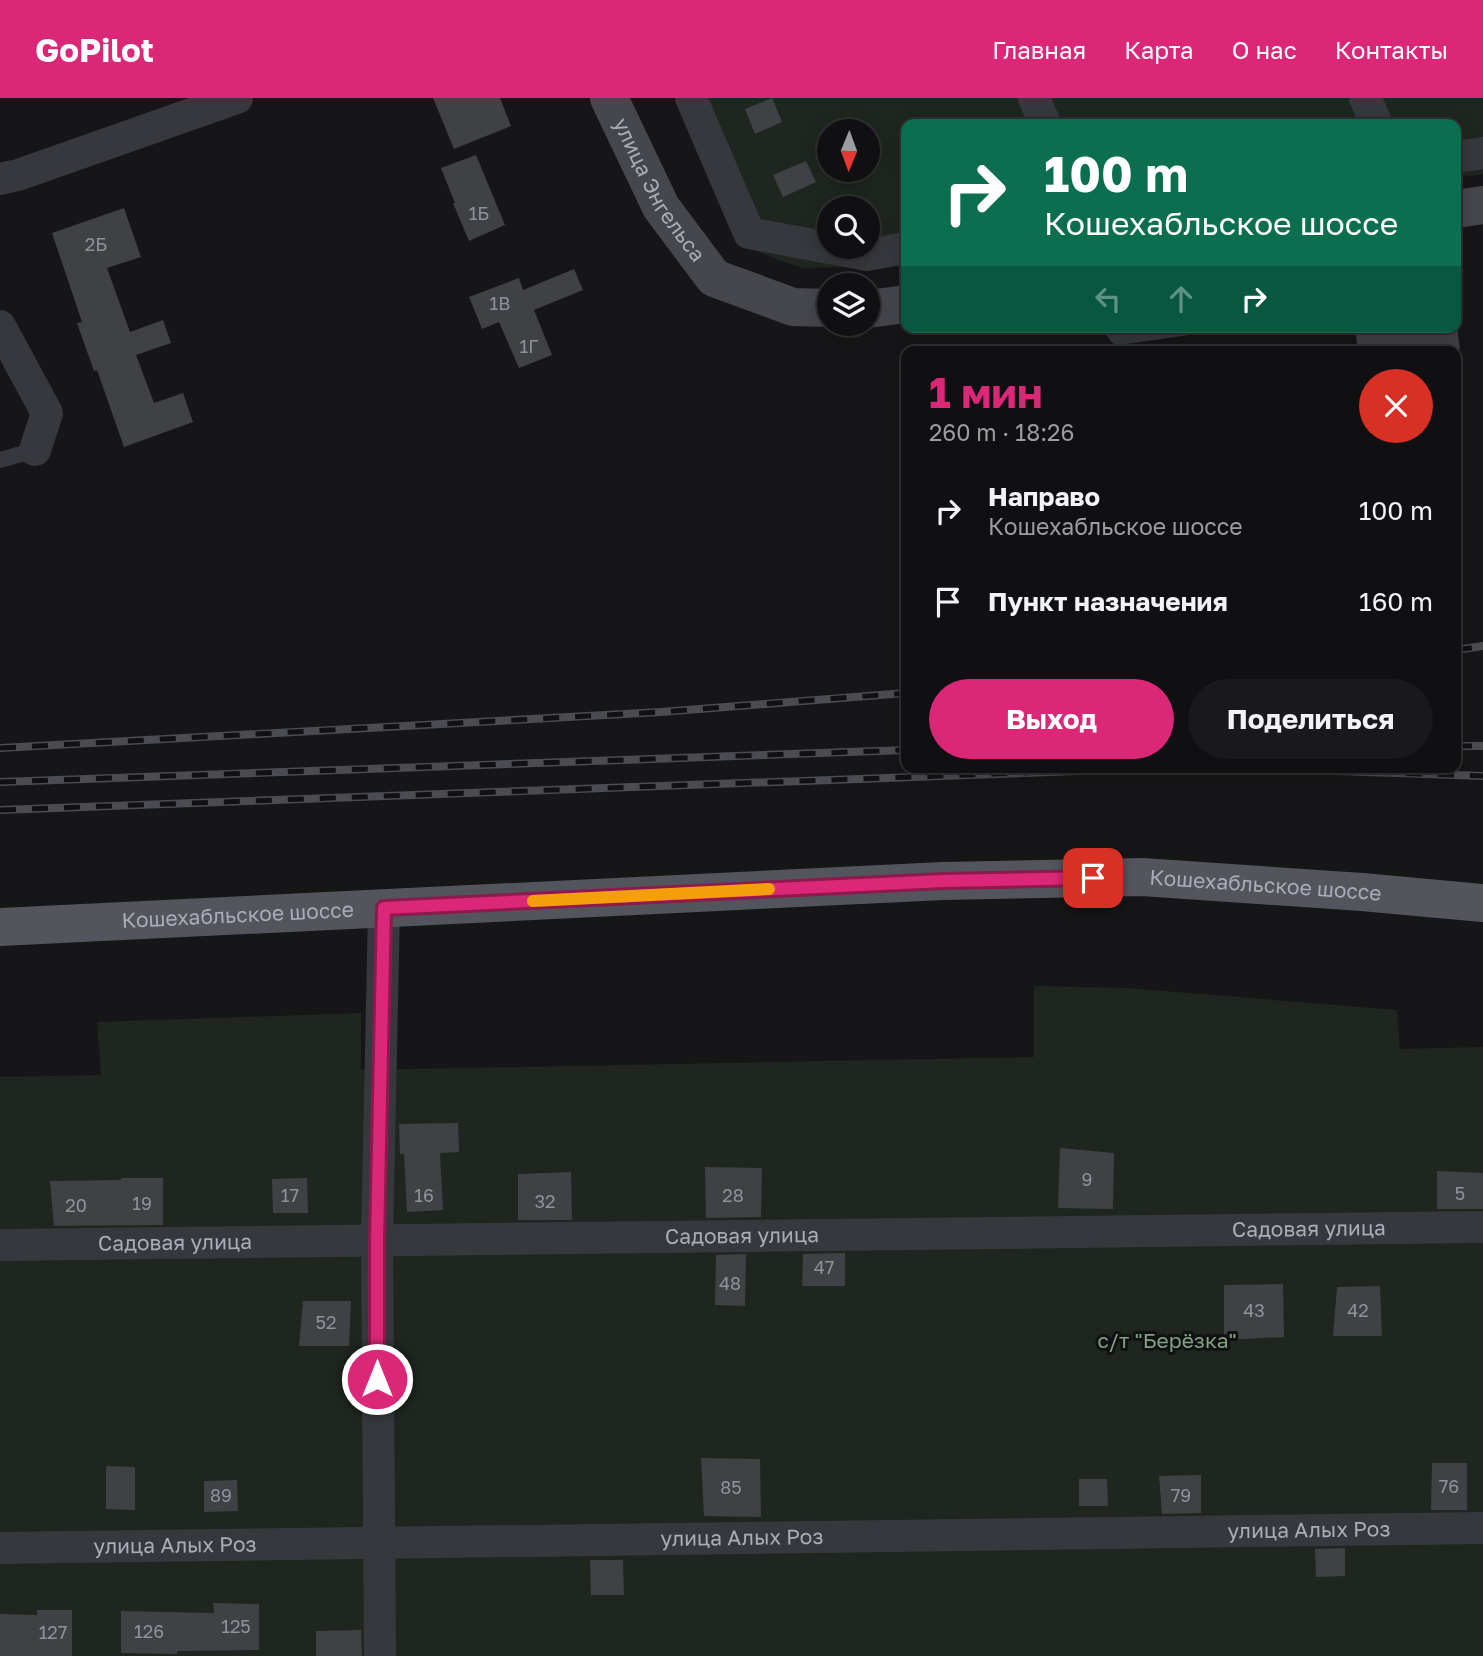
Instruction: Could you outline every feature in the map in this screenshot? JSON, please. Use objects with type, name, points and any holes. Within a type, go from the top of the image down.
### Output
[{"type":"main road","name":"Кошехабльское шоссе","points":[[0,927],[943,881],[1142,877],[1483,903]]},
{"type":"street","points":[[0,179],[237,98]]},
{"type":"street","name":"улица Энгельса","points":[[609,98],[661,207],[714,278],[793,307],[817,308]]},
{"type":"street","points":[[691,98],[749,233],[867,254],[901,249]]},
{"type":"street","points":[[1034,98],[1043,119]]},
{"type":"street","points":[[1365,98],[1375,119]]},
{"type":"street","points":[[1461,156],[1483,153]]},
{"type":"street","points":[[1461,208],[1483,205]]},
{"type":"street","points":[[880,307],[901,305]]},
{"type":"street","points":[[0,326],[47,413],[35,450]]},
{"type":"street","points":[[380,1656],[377,1241],[384,908]]},
{"type":"street","name":"Садовая улица","points":[[0,1245],[1483,1227]]},
{"type":"street","name":"улица Алых Роз","points":[[0,1548],[1483,1528]]},
{"type":"lane","points":[[1115,333],[1118,337],[1146,333]]},
{"type":"lane","points":[[0,460],[35,450]]},
{"type":"green space","points":[[676,98],[1483,98],[1483,174],[1461,177],[1461,119],[901,119],[901,266],[803,268],[741,244]]},
{"type":"green space","name":"с/т \"Берёзка\"","points":[[1034,986],[1127,988],[1397,1010],[1400,1049],[1483,1047],[1483,1656],[0,1656],[0,1077],[101,1075],[97,1022],[361,1013],[361,1070],[1034,1057]]},
{"type":"building","points":[[433,98],[500,98],[511,126],[454,149]]},
{"type":"building","points":[[772,98],[782,122],[755,134],[745,109]]},
{"type":"building","points":[[476,155],[505,225],[469,241],[441,168]]},
{"type":"building","points":[[806,161],[816,182],[783,197],[773,175]]},
{"type":"building","points":[[124,208],[141,257],[107,268],[130,332],[163,320],[171,343],[136,355],[154,403],[183,393],[193,422],[124,447],[77,323],[82,322],[52,233]]},
{"type":"building","points":[[574,269],[583,290],[534,310],[552,355],[519,368],[499,322],[482,329],[469,297],[519,278],[523,290]]},
{"type":"building","points":[[1356,333],[1458,333],[1460,346],[1357,346]]},
{"type":"building","points":[[458,1123],[459,1152],[440,1153],[443,1210],[407,1212],[404,1154],[400,1154],[399,1124]]},
{"type":"building","points":[[1060,1148],[1114,1153],[1113,1209],[1058,1208]]},
{"type":"building","points":[[705,1167],[762,1168],[761,1217],[706,1218]]},
{"type":"building","points":[[1437,1171],[1483,1173],[1483,1209],[1437,1209]]},
{"type":"building","points":[[571,1172],[572,1220],[518,1220],[518,1174]]},
{"type":"building","points":[[163,1178],[163,1225],[54,1226],[50,1181]]},
{"type":"building","points":[[307,1178],[308,1213],[273,1213],[272,1179]]},
{"type":"building","points":[[845,1253],[845,1286],[802,1286],[803,1254]]},
{"type":"building","points":[[746,1254],[745,1306],[715,1305],[716,1255]]},
{"type":"building","points":[[1283,1284],[1284,1337],[1224,1340],[1224,1285]]},
{"type":"building","points":[[1380,1286],[1382,1336],[1333,1336],[1337,1287]]},
{"type":"building","points":[[303,1301],[351,1301],[349,1346],[299,1346]]},
{"type":"building","points":[[701,1458],[760,1459],[761,1517],[704,1516]]},
{"type":"building","points":[[1432,1463],[1467,1463],[1467,1510],[1431,1510]]},
{"type":"building","points":[[106,1466],[135,1467],[135,1510],[106,1509]]},
{"type":"building","points":[[1201,1475],[1201,1513],[1162,1514],[1159,1476]]},
{"type":"building","points":[[1079,1479],[1107,1479],[1108,1506],[1079,1506]]},
{"type":"building","points":[[237,1480],[238,1511],[204,1512],[204,1481]]},
{"type":"building","points":[[1345,1548],[1345,1576],[1316,1577],[1315,1549]]},
{"type":"building","points":[[590,1560],[623,1560],[624,1595],[591,1595]]},
{"type":"building","points":[[213,1603],[259,1604],[259,1650],[177,1651],[177,1654],[121,1653],[121,1611],[214,1613]]},
{"type":"building","points":[[37,1610],[72,1610],[72,1656],[0,1656],[0,1614],[37,1615]]},
{"type":"building","points":[[361,1630],[362,1656],[316,1656],[316,1631]]},
{"type":"railway","points":[[1461,649],[1483,646]]},
{"type":"railway","points":[[0,748],[661,712],[901,693]]},
{"type":"railway","points":[[1461,746],[1483,746]]},
{"type":"railway","points":[[0,782],[901,750]]},
{"type":"railway","points":[[0,810],[1022,773]]},
{"type":"railway","points":[[1394,773],[1483,776]]},
{"type":"slow traffic","points":[[533,901],[769,889]]},
{"type":"route","points":[[377,1379],[384,908],[943,881],[1093,878]]}]
